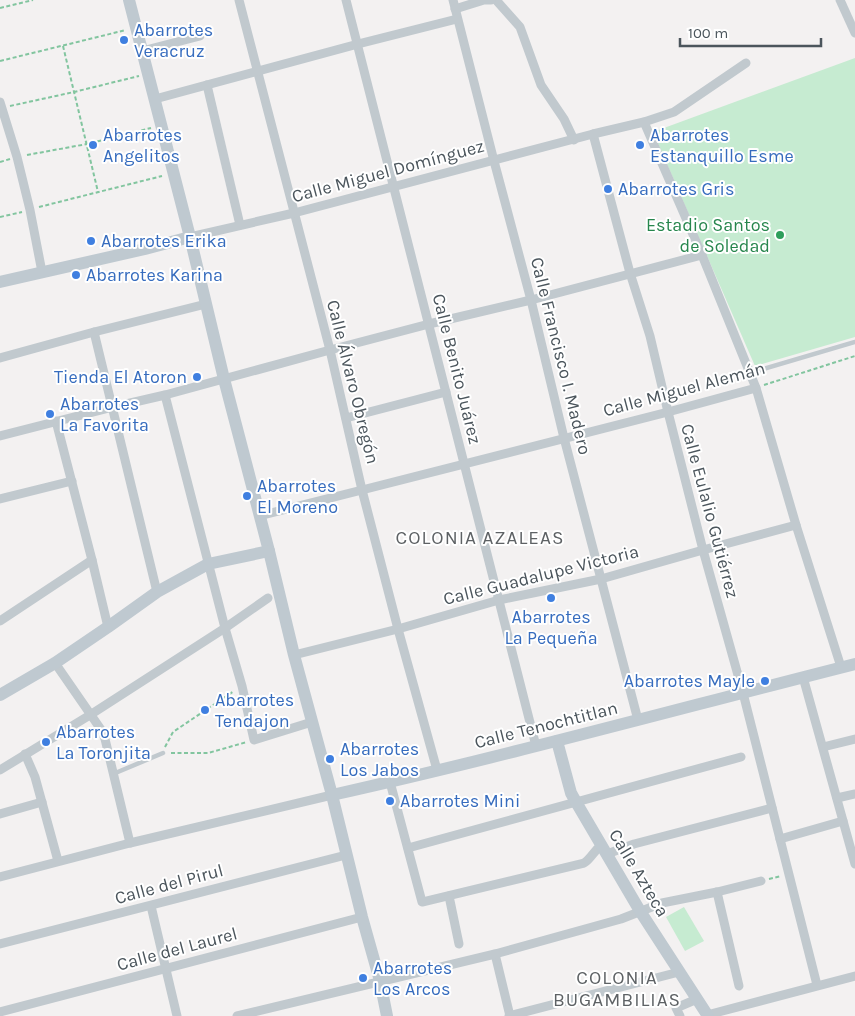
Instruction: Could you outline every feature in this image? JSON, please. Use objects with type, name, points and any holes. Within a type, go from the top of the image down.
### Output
[{"type":"street","points":[[129,0],[294,654],[380,981],[387,1016]]},
{"type":"street","name":"Calle Álvaro Obregón","points":[[239,0],[330,350],[362,490],[437,770]]},
{"type":"street","name":"Calle Benito Juárez","points":[[346,0],[536,746]]},
{"type":"street","points":[[454,5],[491,0]]},
{"type":"street","points":[[496,0],[520,27],[542,85],[564,119],[574,140]]},
{"type":"street","points":[[840,0],[851,14],[855,32]]},
{"type":"street","name":"Calle Francisco I. Madero","points":[[454,5],[638,720]]},
{"type":"street","points":[[155,99],[457,19]]},
{"type":"street","points":[[142,51],[200,36]]},
{"type":"street","name":"Calle Miguel Domínguez","points":[[190,237],[294,213],[644,122],[674,112],[746,63]]},
{"type":"street","points":[[207,85],[240,225]]},
{"type":"street","points":[[1,105],[17,157],[42,272]]},
{"type":"street","points":[[644,122],[702,255],[756,388],[796,525],[841,667]]},
{"type":"street","name":"Calle Eulalio Gutiérrez","points":[[593,134],[630,273],[650,336],[703,550],[743,693],[817,985]]},
{"type":"street","points":[[0,282],[190,237]]},
{"type":"street","points":[[0,436],[702,255]]},
{"type":"street","points":[[0,358],[206,304]]},
{"type":"street","points":[[94,332],[157,592]]},
{"type":"street","name":"Calle Miguel Alemán","points":[[259,516],[756,388]]},
{"type":"street","points":[[346,418],[446,392]]},
{"type":"street","points":[[165,395],[208,564],[242,686],[254,740],[312,722]]},
{"type":"street","points":[[56,421],[108,627]]},
{"type":"street","points":[[0,499],[72,481]]},
{"type":"street","name":"Calle Guadalupe Victoria","points":[[294,654],[398,630],[498,600],[601,579],[796,525]]},
{"type":"street","points":[[0,695],[55,663],[157,592],[208,564],[269,551]]},
{"type":"street","points":[[0,621],[92,560]]},
{"type":"street","points":[[0,770],[90,715],[268,598]]},
{"type":"street","points":[[55,663],[102,731],[130,843]]},
{"type":"street","name":"Calle Tenochtitlan","points":[[332,795],[557,741],[855,664]]},
{"type":"street","points":[[804,677],[854,858]]},
{"type":"street","points":[[823,747],[855,739]]},
{"type":"street","name":"Calle Azteca","points":[[557,741],[571,793],[640,910],[707,1015]]},
{"type":"street","points":[[25,754],[35,777],[58,861]]},
{"type":"street","points":[[408,848],[741,757]]},
{"type":"street","points":[[390,782],[422,902],[584,863],[595,850],[605,850],[634,844],[772,808]]},
{"type":"street","points":[[837,798],[855,794]]},
{"type":"street","points":[[0,877],[130,843],[332,795]]},
{"type":"street","points":[[0,814],[42,802]]},
{"type":"street","points":[[780,839],[843,821]]},
{"type":"street","name":"Calle del Pirul","points":[[0,944],[346,854]]},
{"type":"street","points":[[237,1016],[495,954],[621,919],[662,903],[761,881]]},
{"type":"street","points":[[717,892],[739,986]]},
{"type":"street","points":[[449,896],[459,944]]},
{"type":"street","points":[[151,906],[177,1016]]},
{"type":"street","name":"Calle del Laurel","points":[[0,1012],[362,917]]},
{"type":"street","points":[[495,954],[510,1016],[679,972]]},
{"type":"street","points":[[707,1015],[855,976]]},
{"type":"street","points":[[680,1016],[676,1008],[697,999]]},
{"type":"lane","points":[[750,373],[855,342]]},
{"type":"lane","points":[[113,774],[163,753]]},
{"type":"path","points":[[0,8],[33,0]]},
{"type":"path","points":[[0,61],[136,28]]},
{"type":"path","points":[[63,46],[98,192]]},
{"type":"path","points":[[1,105],[74,92],[148,73]]},
{"type":"path","points":[[0,162],[87,144],[162,125]]},
{"type":"path","points":[[0,217],[174,173]]},
{"type":"path","name":"Calle Miguel Alemán","points":[[756,388],[855,356]]},
{"type":"path","points":[[242,686],[172,732],[163,753],[208,753],[254,740]]},
{"type":"path","points":[[761,881],[788,874]]},
{"type":"green space","name":"Estadio Santos de Soledad","points":[[855,58],[855,337],[755,366],[653,132]]},
{"type":"green space","points":[[684,907],[704,941],[685,951],[666,917]]},
{"type":"place","name":"Abarrotes Veracruz","points":[[124,40]]},
{"type":"place","name":"Abarrotes Angelitos","points":[[93,145]]},
{"type":"place","name":"Abarrotes Estanquillo Esme","points":[[640,145]]},
{"type":"place","name":"Abarrotes Gris","points":[[608,189]]},
{"type":"place","name":"Estadio Santos de Soledad","points":[[780,235]]},
{"type":"place","name":"Abarrotes Erika","points":[[91,241]]},
{"type":"place","name":"Abarrotes Karina","points":[[76,275]]},
{"type":"place","name":"Tienda El Atoron","points":[[197,377]]},
{"type":"place","name":"Abarrotes La Favorita","points":[[50,414]]},
{"type":"place","name":"Abarrotes El Moreno","points":[[247,496]]},
{"type":"place","name":"Abarrotes La Pequeña","points":[[551,598]]},
{"type":"place","name":"Abarrotes Mayle","points":[[765,681]]},
{"type":"place","name":"Abarrotes Tendajon","points":[[205,710]]},
{"type":"place","name":"Abarrotes La Toronjita","points":[[46,742]]},
{"type":"place","name":"Abarrotes Los Jabos","points":[[330,759]]},
{"type":"place","name":"Abarrotes Mini","points":[[390,801]]},
{"type":"place","name":"Abarrotes Los Arcos","points":[[363,978]]},
{"type":"district","name":"COLONIA AZALEAS","points":[[480,537]]},
{"type":"district","name":"COLONIA BUGAMBILIAS","points":[[617,988]]}]
